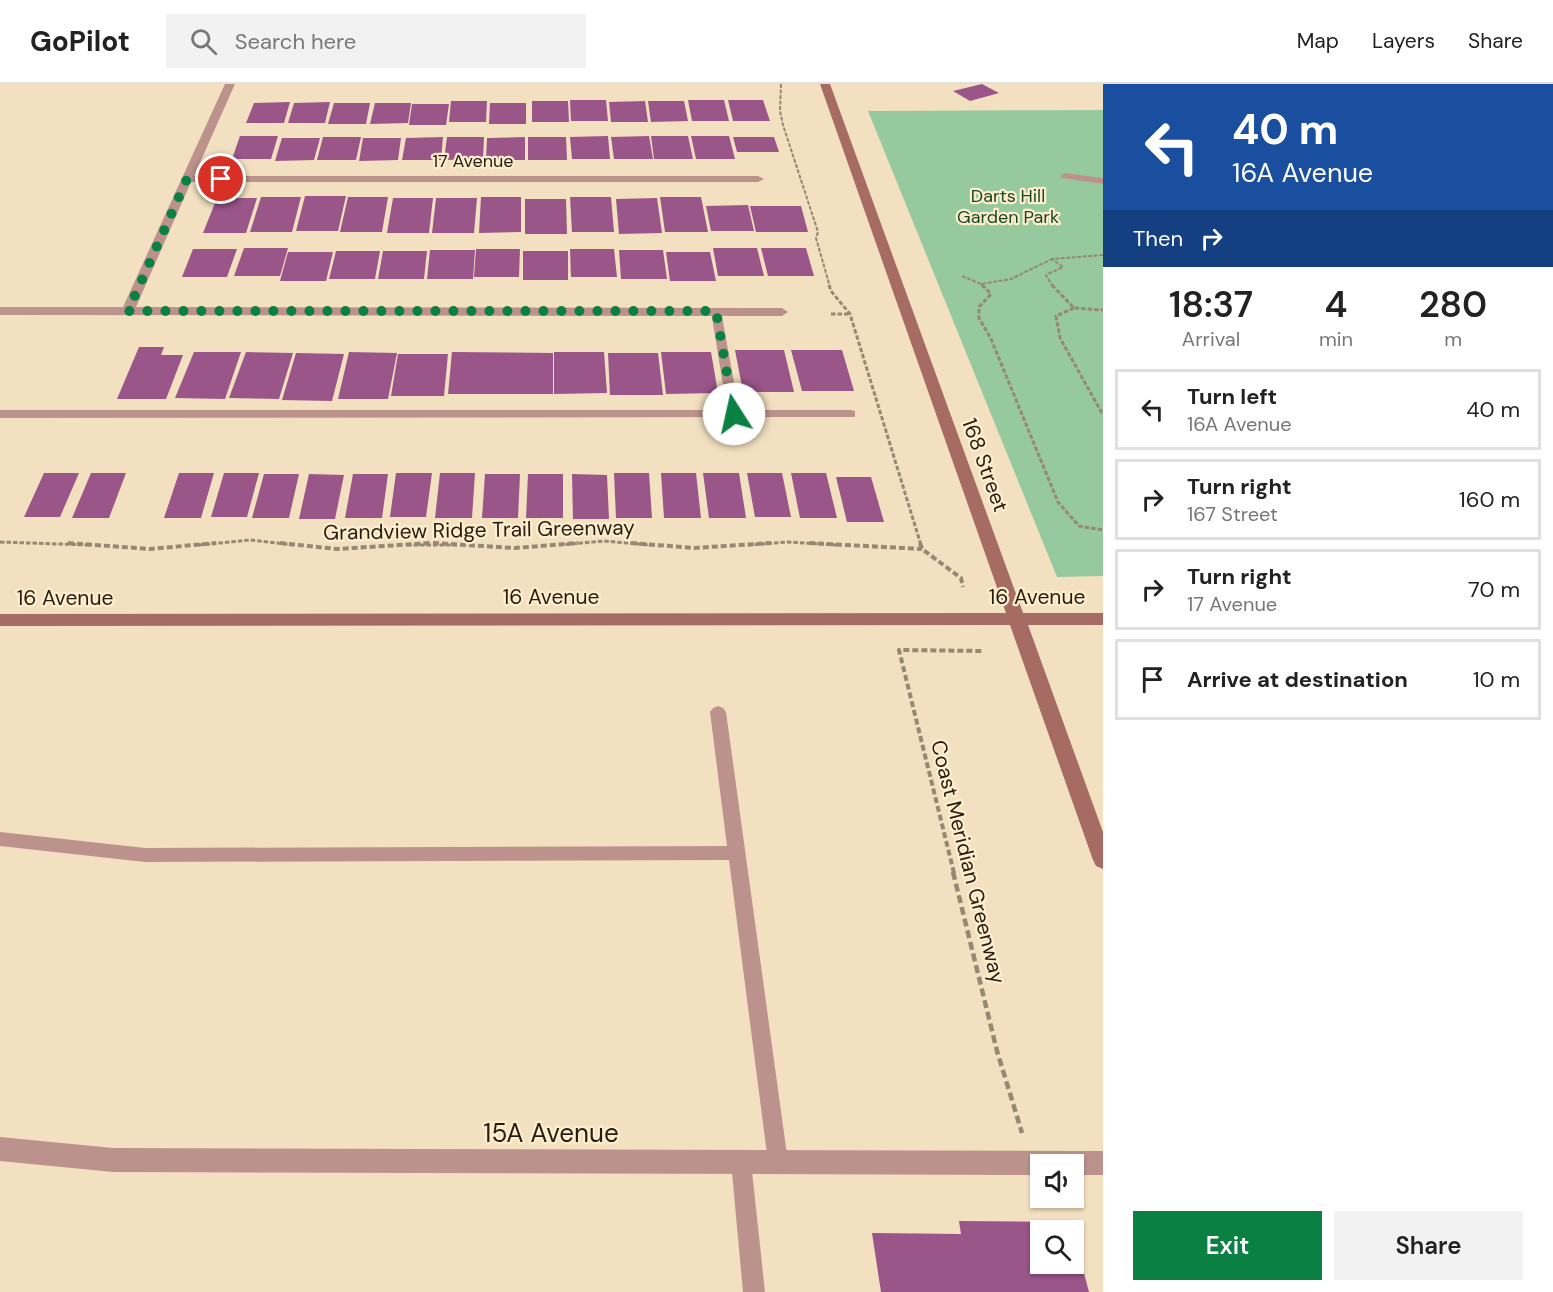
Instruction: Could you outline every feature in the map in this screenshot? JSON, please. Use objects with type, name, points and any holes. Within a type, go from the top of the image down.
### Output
[{"type":"main road","name":"168 Street","points":[[825,84],[1103,860]]},
{"type":"main road","name":"16 Avenue","points":[[0,620],[1103,619]]},
{"type":"street","points":[[128,311],[230,84]]},
{"type":"street","name":"17 Avenue","points":[[187,179],[758,179]]},
{"type":"street","points":[[0,311],[782,312]]},
{"type":"street","name":"15A Avenue","points":[[0,1149],[112,1160],[1030,1163]]},
{"type":"street","name":"15A Avenue","points":[[1084,1163],[1103,1163]]},
{"type":"lane","points":[[1065,176],[1103,181]]},
{"type":"lane","points":[[716,311],[734,414]]},
{"type":"lane","points":[[0,414],[850,414]]},
{"type":"lane","points":[[718,712],[778,1162]]},
{"type":"lane","points":[[0,839],[145,855],[737,853]]},
{"type":"lane","points":[[741,1162],[754,1292]]},
{"type":"path","points":[[781,84],[784,95],[780,109],[818,232],[816,238],[831,291],[850,314],[922,549],[961,578],[963,587]]},
{"type":"path","points":[[981,284],[1011,279],[1052,259],[1103,255]]},
{"type":"path","points":[[1052,259],[1063,267],[1046,275],[1055,290],[1074,308]]},
{"type":"path","points":[[962,276],[981,284],[991,294],[979,307],[979,318],[991,339],[1058,502],[1079,526],[1103,530]]},
{"type":"path","points":[[1103,310],[1074,308],[1056,316],[1060,338],[1103,415]]},
{"type":"path","points":[[831,314],[850,314]]},
{"type":"path","name":"Grandview Ridge Trail Greenway","points":[[0,542],[53,542],[150,549],[250,540],[337,549],[432,543],[515,548],[604,541],[694,548],[788,542],[922,549]]},
{"type":"path","name":"Coast Meridian Greenway","points":[[984,651],[899,650],[997,1051],[1030,1163]]},
{"type":"green space","name":"Darts Hill Garden Park","points":[[1103,110],[1103,576],[1057,577],[868,111]]},
{"type":"building","points":[[982,84],[999,93],[970,101],[953,91]]},
{"type":"building","points":[[570,100],[606,100],[608,121],[571,121]]},
{"type":"building","points":[[688,100],[724,100],[729,121],[692,121]]},
{"type":"building","points":[[728,100],[763,100],[770,121],[733,121]]},
{"type":"building","points":[[451,101],[487,101],[486,122],[449,122]]},
{"type":"building","points":[[532,101],[568,101],[569,122],[532,122]]},
{"type":"building","points":[[645,101],[648,122],[611,122],[609,102]]},
{"type":"building","points":[[648,101],[684,101],[688,121],[651,122]]},
{"type":"building","points":[[290,102],[284,123],[246,123],[254,103]]},
{"type":"building","points":[[330,102],[325,123],[288,123],[294,103]]},
{"type":"building","points":[[334,103],[370,103],[366,124],[328,124]]},
{"type":"building","points":[[375,103],[411,103],[408,123],[370,124]]},
{"type":"building","points":[[490,103],[526,103],[526,124],[489,124]]},
{"type":"building","points":[[412,104],[449,104],[446,125],[409,125]]},
{"type":"building","points":[[240,136],[278,136],[271,159],[232,159]]},
{"type":"building","points":[[608,136],[610,159],[572,159],[570,137]]},
{"type":"building","points":[[649,136],[653,159],[614,159],[611,137]]},
{"type":"building","points":[[651,136],[688,136],[693,159],[654,159]]},
{"type":"building","points":[[691,136],[729,136],[735,159],[696,159]]},
{"type":"building","points":[[323,137],[361,137],[356,160],[317,160]]},
{"type":"building","points":[[443,137],[441,160],[402,160],[406,138]]},
{"type":"building","points":[[447,137],[484,137],[483,159],[444,160]]},
{"type":"building","points":[[525,137],[525,160],[486,160],[487,138]]},
{"type":"building","points":[[528,137],[566,137],[567,160],[528,160]]},
{"type":"building","points":[[733,137],[774,137],[779,152],[737,152]]},
{"type":"building","points":[[282,138],[320,138],[314,160],[275,161]]},
{"type":"building","points":[[363,138],[401,138],[398,160],[359,161]]},
{"type":"building","points":[[305,196],[346,196],[338,231],[296,231]]},
{"type":"building","points":[[261,197],[301,197],[292,232],[250,232]]},
{"type":"building","points":[[348,197],[388,197],[382,232],[340,232]]},
{"type":"building","points":[[481,197],[521,197],[521,232],[479,233]]},
{"type":"building","points":[[570,197],[611,197],[614,232],[572,232]]},
{"type":"building","points":[[660,197],[701,197],[708,232],[665,232]]},
{"type":"building","points":[[217,198],[257,198],[246,233],[203,233]]},
{"type":"building","points":[[393,198],[433,198],[429,233],[387,233]]},
{"type":"building","points":[[436,198],[477,198],[474,233],[432,233]]},
{"type":"building","points":[[657,198],[662,233],[619,234],[616,199]]},
{"type":"building","points":[[525,199],[566,199],[567,234],[525,234]]},
{"type":"building","points":[[748,205],[754,231],[711,231],[706,206]]},
{"type":"building","points":[[750,206],[801,206],[808,232],[756,232]]},
{"type":"building","points":[[244,248],[288,248],[280,276],[234,276]]},
{"type":"building","points":[[713,248],[757,248],[764,276],[718,276]]},
{"type":"building","points":[[761,248],[806,248],[814,276],[768,276]]},
{"type":"building","points":[[193,249],[237,249],[227,277],[182,277]]},
{"type":"building","points":[[476,249],[520,249],[519,277],[474,277]]},
{"type":"building","points":[[570,249],[614,249],[617,277],[571,277]]},
{"type":"building","points":[[430,250],[475,250],[473,279],[427,279]]},
{"type":"building","points":[[619,250],[663,250],[667,279],[621,279]]},
{"type":"building","points":[[336,251],[380,251],[375,279],[329,279]]},
{"type":"building","points":[[383,251],[427,251],[424,279],[378,279]]},
{"type":"building","points":[[523,251],[568,251],[568,280],[523,280]]},
{"type":"building","points":[[288,252],[333,252],[326,281],[280,281]]},
{"type":"building","points":[[666,252],[710,252],[716,281],[670,281]]},
{"type":"building","points":[[139,347],[164,347],[161,355],[183,355],[166,399],[117,399]]},
{"type":"building","points":[[735,350],[784,350],[794,392],[743,392]]},
{"type":"building","points":[[791,350],[842,350],[854,391],[802,391]]},
{"type":"building","points":[[194,352],[241,352],[225,399],[175,398]]},
{"type":"building","points":[[246,352],[293,353],[279,399],[229,398]]},
{"type":"building","points":[[349,352],[397,353],[388,399],[338,399]]},
{"type":"building","points":[[452,352],[553,353],[553,394],[448,394]]},
{"type":"building","points":[[554,352],[604,352],[607,393],[554,394]]},
{"type":"building","points":[[661,352],[711,352],[718,393],[666,394]]},
{"type":"building","points":[[296,353],[344,354],[332,401],[282,400]]},
{"type":"building","points":[[608,353],[658,353],[663,395],[610,395]]},
{"type":"building","points":[[398,354],[448,354],[444,396],[391,396]]},
{"type":"building","points":[[44,473],[79,473],[60,517],[24,517]]},
{"type":"building","points":[[91,473],[126,473],[109,518],[72,518]]},
{"type":"building","points":[[179,473],[214,473],[201,518],[164,518]]},
{"type":"building","points":[[224,473],[259,473],[247,517],[211,517]]},
{"type":"building","points":[[396,473],[432,473],[426,517],[390,517]]},
{"type":"building","points":[[440,473],[475,473],[472,518],[435,518]]},
{"type":"building","points":[[614,473],[649,473],[652,518],[616,518]]},
{"type":"building","points":[[661,473],[696,473],[701,518],[664,518]]},
{"type":"building","points":[[703,473],[739,473],[746,518],[709,518]]},
{"type":"building","points":[[747,473],[782,473],[791,517],[755,517]]},
{"type":"building","points":[[791,473],[826,473],[837,518],[800,518]]},
{"type":"building","points":[[264,474],[299,474],[289,518],[252,518]]},
{"type":"building","points":[[309,474],[344,475],[335,519],[299,519]]},
{"type":"building","points":[[353,474],[388,474],[382,518],[345,518]]},
{"type":"building","points":[[485,474],[520,474],[518,518],[482,518]]},
{"type":"building","points":[[528,474],[563,474],[563,518],[526,518]]},
{"type":"building","points":[[572,474],[607,475],[609,519],[573,519]]},
{"type":"building","points":[[836,477],[871,477],[884,522],[847,522]]},
{"type":"building","points":[[959,1221],[1030,1222],[1030,1274],[1084,1273],[1089,1292],[881,1292],[872,1233],[961,1234]]},
{"type":"route","points":[[221,179],[187,179],[128,311],[716,311],[734,414]]}]
